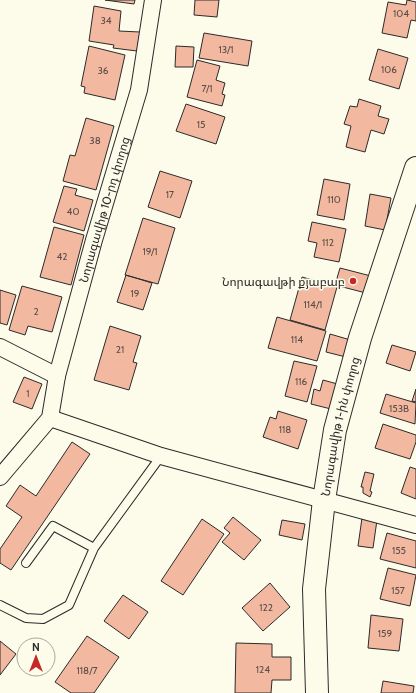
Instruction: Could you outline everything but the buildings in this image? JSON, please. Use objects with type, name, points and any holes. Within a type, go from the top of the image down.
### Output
[{"type":"main road","name":"Նորագավիթ 1-ին փողոց","points":[[317,693],[314,589],[324,500],[335,430],[360,338],[416,168]]},
{"type":"street","name":"Նորագավիթ 10-րդ փողոց","points":[[50,418],[57,376],[94,240],[139,90],[153,0]]},
{"type":"street","points":[[0,347],[57,376]]},
{"type":"street","points":[[0,477],[50,418],[161,456],[416,525]]},
{"type":"lane","points":[[0,605],[26,618],[43,619],[69,605],[94,548],[161,456]]},
{"type":"lane","points":[[26,563],[52,526],[94,548]]},
{"type":"place","name":"Նորագավթի քյաբաբ","points":[[353,281]]}]
